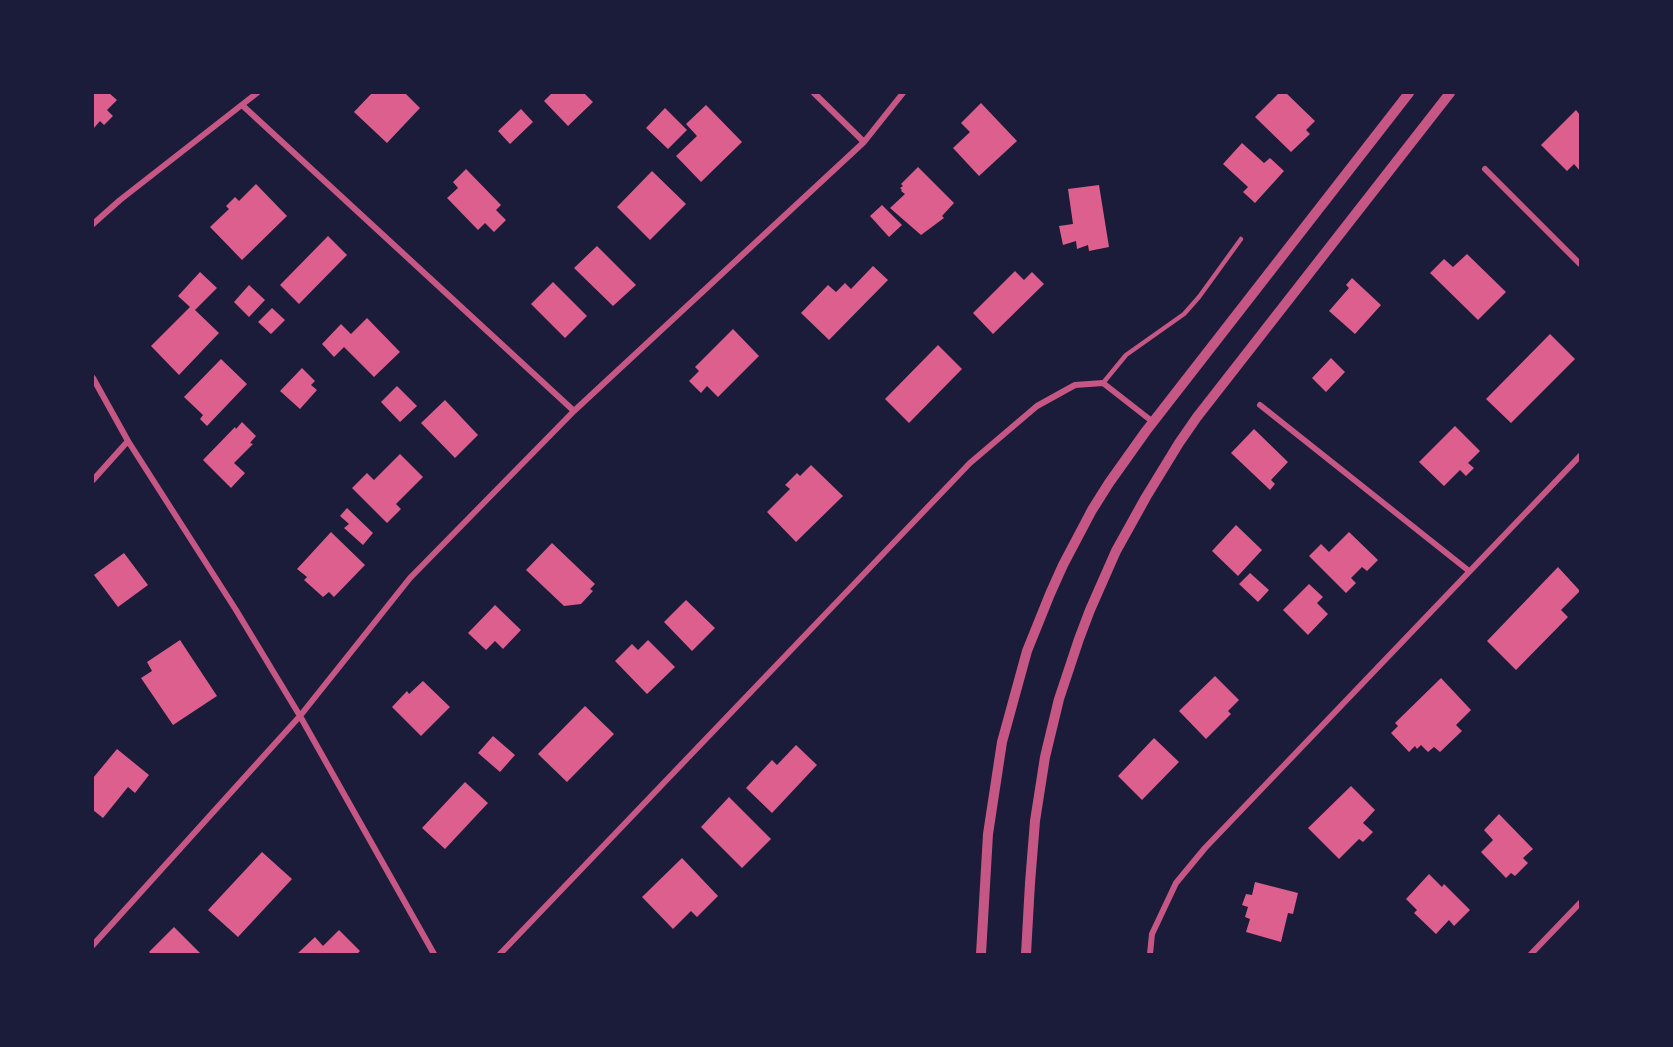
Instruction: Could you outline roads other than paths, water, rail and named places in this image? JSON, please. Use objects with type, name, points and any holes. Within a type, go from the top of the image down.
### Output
[{"type":"street","points":[[93,224],[120,200],[257,93]]},
{"type":"street","points":[[814,93],[864,142]]},
{"type":"street","points":[[93,945],[300,716],[410,578],[574,411],[864,142],[903,93]]},
{"type":"street","points":[[981,954],[985,865],[1002,742],[1027,651],[1050,594],[1077,537],[1109,483],[1153,422],[1408,93]]},
{"type":"street","points":[[1026,954],[1035,821],[1047,748],[1059,699],[1079,639],[1116,551],[1156,478],[1197,417],[1450,93]]},
{"type":"street","points":[[242,105],[574,411]]},
{"type":"street","points":[[1485,169],[1580,264]]},
{"type":"street","points":[[93,378],[128,441],[236,610],[300,716],[434,954]]},
{"type":"street","points":[[500,954],[970,463],[1037,406],[1075,385],[1103,383],[1153,422]]},
{"type":"street","points":[[1260,405],[1468,571]]},
{"type":"street","points":[[93,480],[128,441]]},
{"type":"street","points":[[1150,954],[1152,934],[1176,883],[1205,848],[1580,456]]},
{"type":"street","points":[[1531,954],[1580,903]]},
{"type":"lane","points":[[1103,383],[1126,355],[1184,314],[1199,297],[1240,239]]}]
